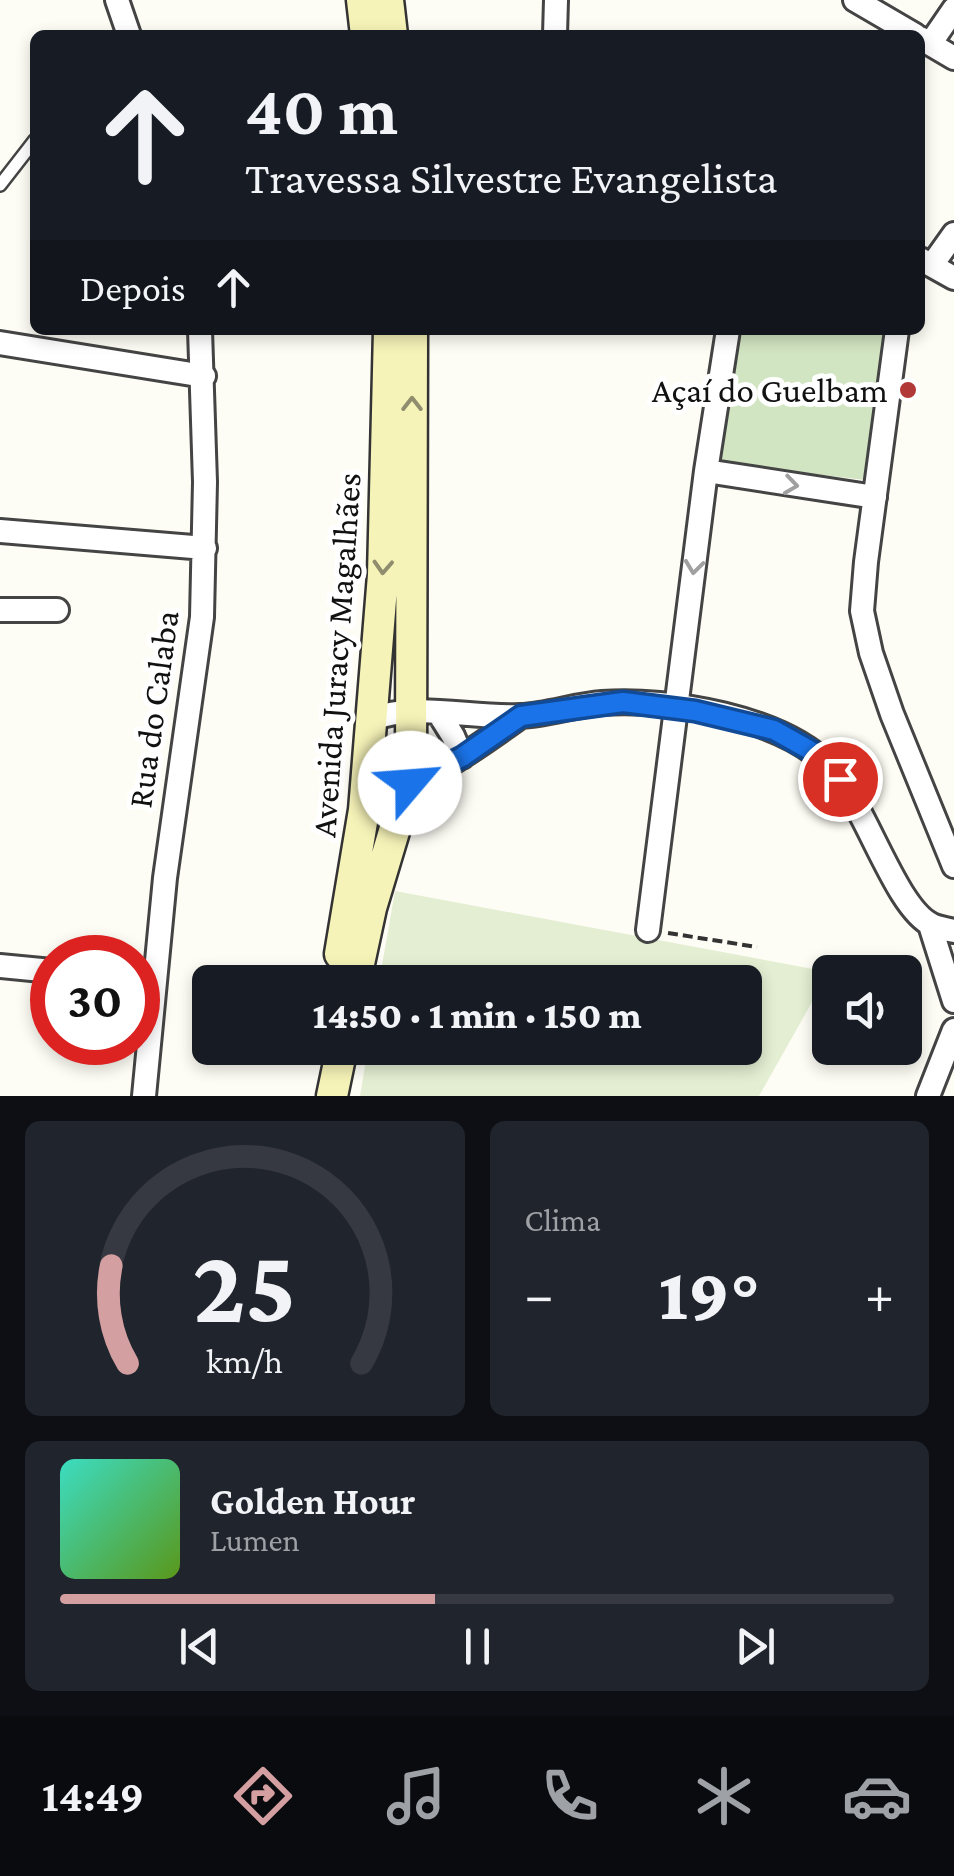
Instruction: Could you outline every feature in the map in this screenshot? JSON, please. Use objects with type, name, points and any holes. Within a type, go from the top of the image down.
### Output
[{"type":"main road","name":"Avenida Juracy Magalhães","points":[[389,335],[400,456]]},
{"type":"main road","name":"Avenida Juracy Magalhães","points":[[338,965],[357,866],[370,720],[398,523],[412,335]]},
{"type":"main road","name":"Avenida Juracy Magalhães","points":[[359,965],[378,883],[410,783],[424,712],[398,523]]},
{"type":"main road","points":[[312,1096],[318,1065]]},
{"type":"main road","points":[[332,1096],[338,1065]]},
{"type":"street","points":[[117,0],[123,30]]},
{"type":"street","points":[[555,30],[556,0]]},
{"type":"street","points":[[855,0],[907,30]]},
{"type":"street","points":[[925,36],[954,9]]},
{"type":"street","points":[[925,41],[954,58]]},
{"type":"street","points":[[954,234],[926,262],[954,278]]},
{"type":"street","name":"Rua do Calaba","points":[[153,935],[202,616],[205,548],[200,335]]},
{"type":"street","points":[[648,930],[706,471],[727,335]]},
{"type":"street","points":[[896,335],[862,611],[892,714],[946,826],[954,866]]},
{"type":"street","points":[[0,342],[204,376]]},
{"type":"street","points":[[706,471],[876,497]]},
{"type":"street","points":[[0,530],[205,548]]},
{"type":"street","points":[[0,610],[56,610]]},
{"type":"street","points":[[370,720],[389,714],[424,712],[521,716],[623,702],[676,707],[756,724],[794,739],[813,752],[851,792],[906,899],[930,925],[954,1001]]},
{"type":"street","points":[[424,712],[454,736],[462,757]]},
{"type":"street","points":[[367,762],[395,780],[410,783],[462,757],[521,716]]},
{"type":"street","points":[[930,925],[954,931]]},
{"type":"street","points":[[0,966],[30,969]]},
{"type":"street","points":[[928,1096],[954,1030]]},
{"type":"street","name":"Rua do Calaba","points":[[144,1096],[145,1065]]},
{"type":"lane","points":[[0,185],[30,146]]},
{"type":"path","points":[[648,930],[757,947]]},
{"type":"green space","points":[[739,335],[883,335],[874,481],[718,463]]},
{"type":"green space","points":[[395,891],[812,969],[812,1002],[759,1096],[360,1096],[365,1065],[762,1065],[762,965],[382,965]]},
{"type":"place","name":"Açaí do Guelbam","points":[[908,390]]},
{"type":"route","points":[[410,783],[462,757],[521,716],[623,702],[695,711],[774,730],[813,752],[840,779]]}]
